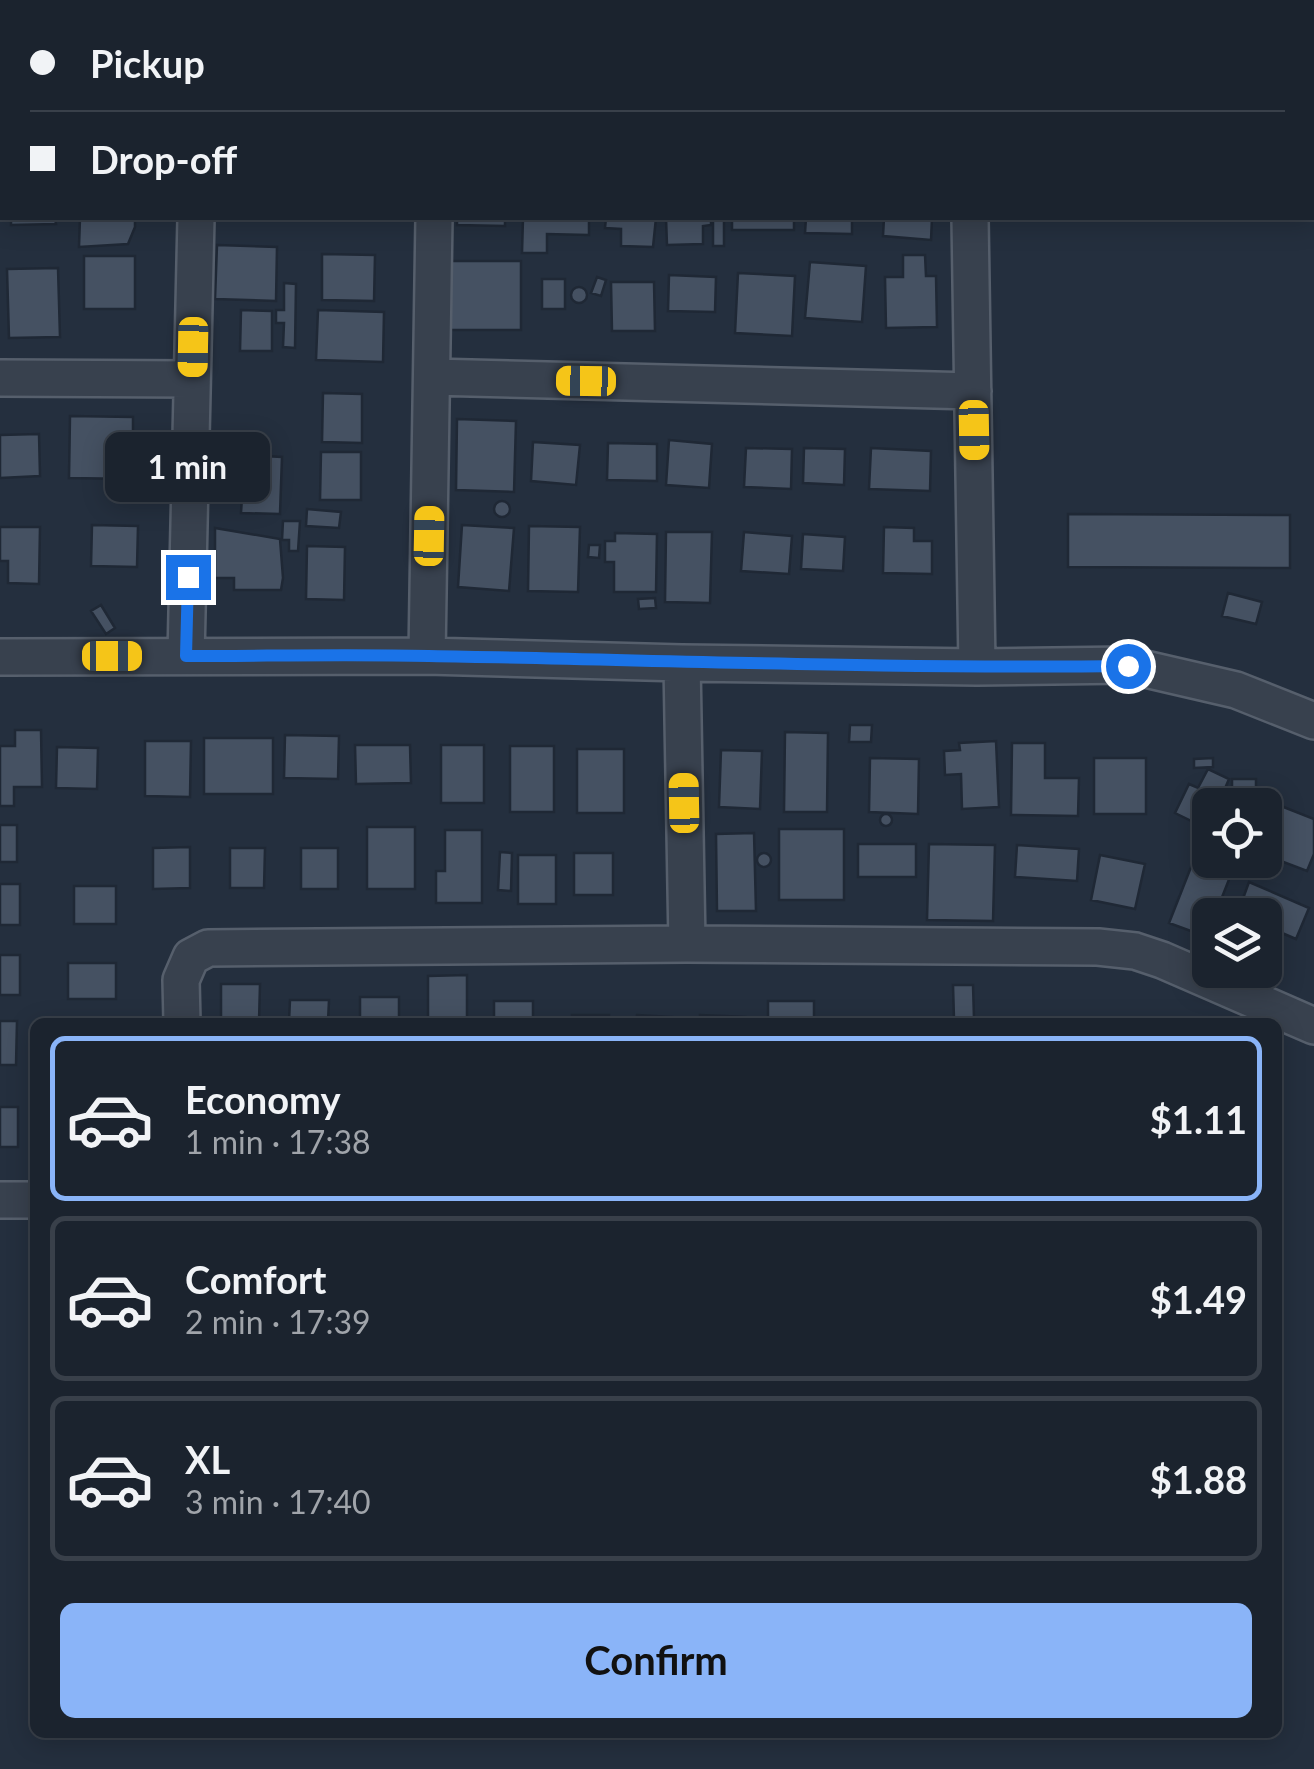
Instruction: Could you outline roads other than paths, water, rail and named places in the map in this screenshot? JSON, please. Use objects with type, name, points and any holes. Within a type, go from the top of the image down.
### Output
[{"type":"street","points":[[186,656],[196,220]]},
{"type":"street","points":[[427,656],[434,220]]},
{"type":"street","points":[[970,220],[977,667]]},
{"type":"street","points":[[432,377],[973,391]]},
{"type":"street","points":[[0,378],[192,380]]},
{"type":"street","points":[[0,657],[427,656],[682,663],[1128,666],[1236,690],[1314,720]]},
{"type":"street","points":[[682,663],[687,944]]},
{"type":"street","points":[[182,1018],[182,980],[191,957],[208,948],[687,944],[1098,947],[1136,951],[1314,1026]]},
{"type":"street","points":[[0,1200],[30,1200]]}]
